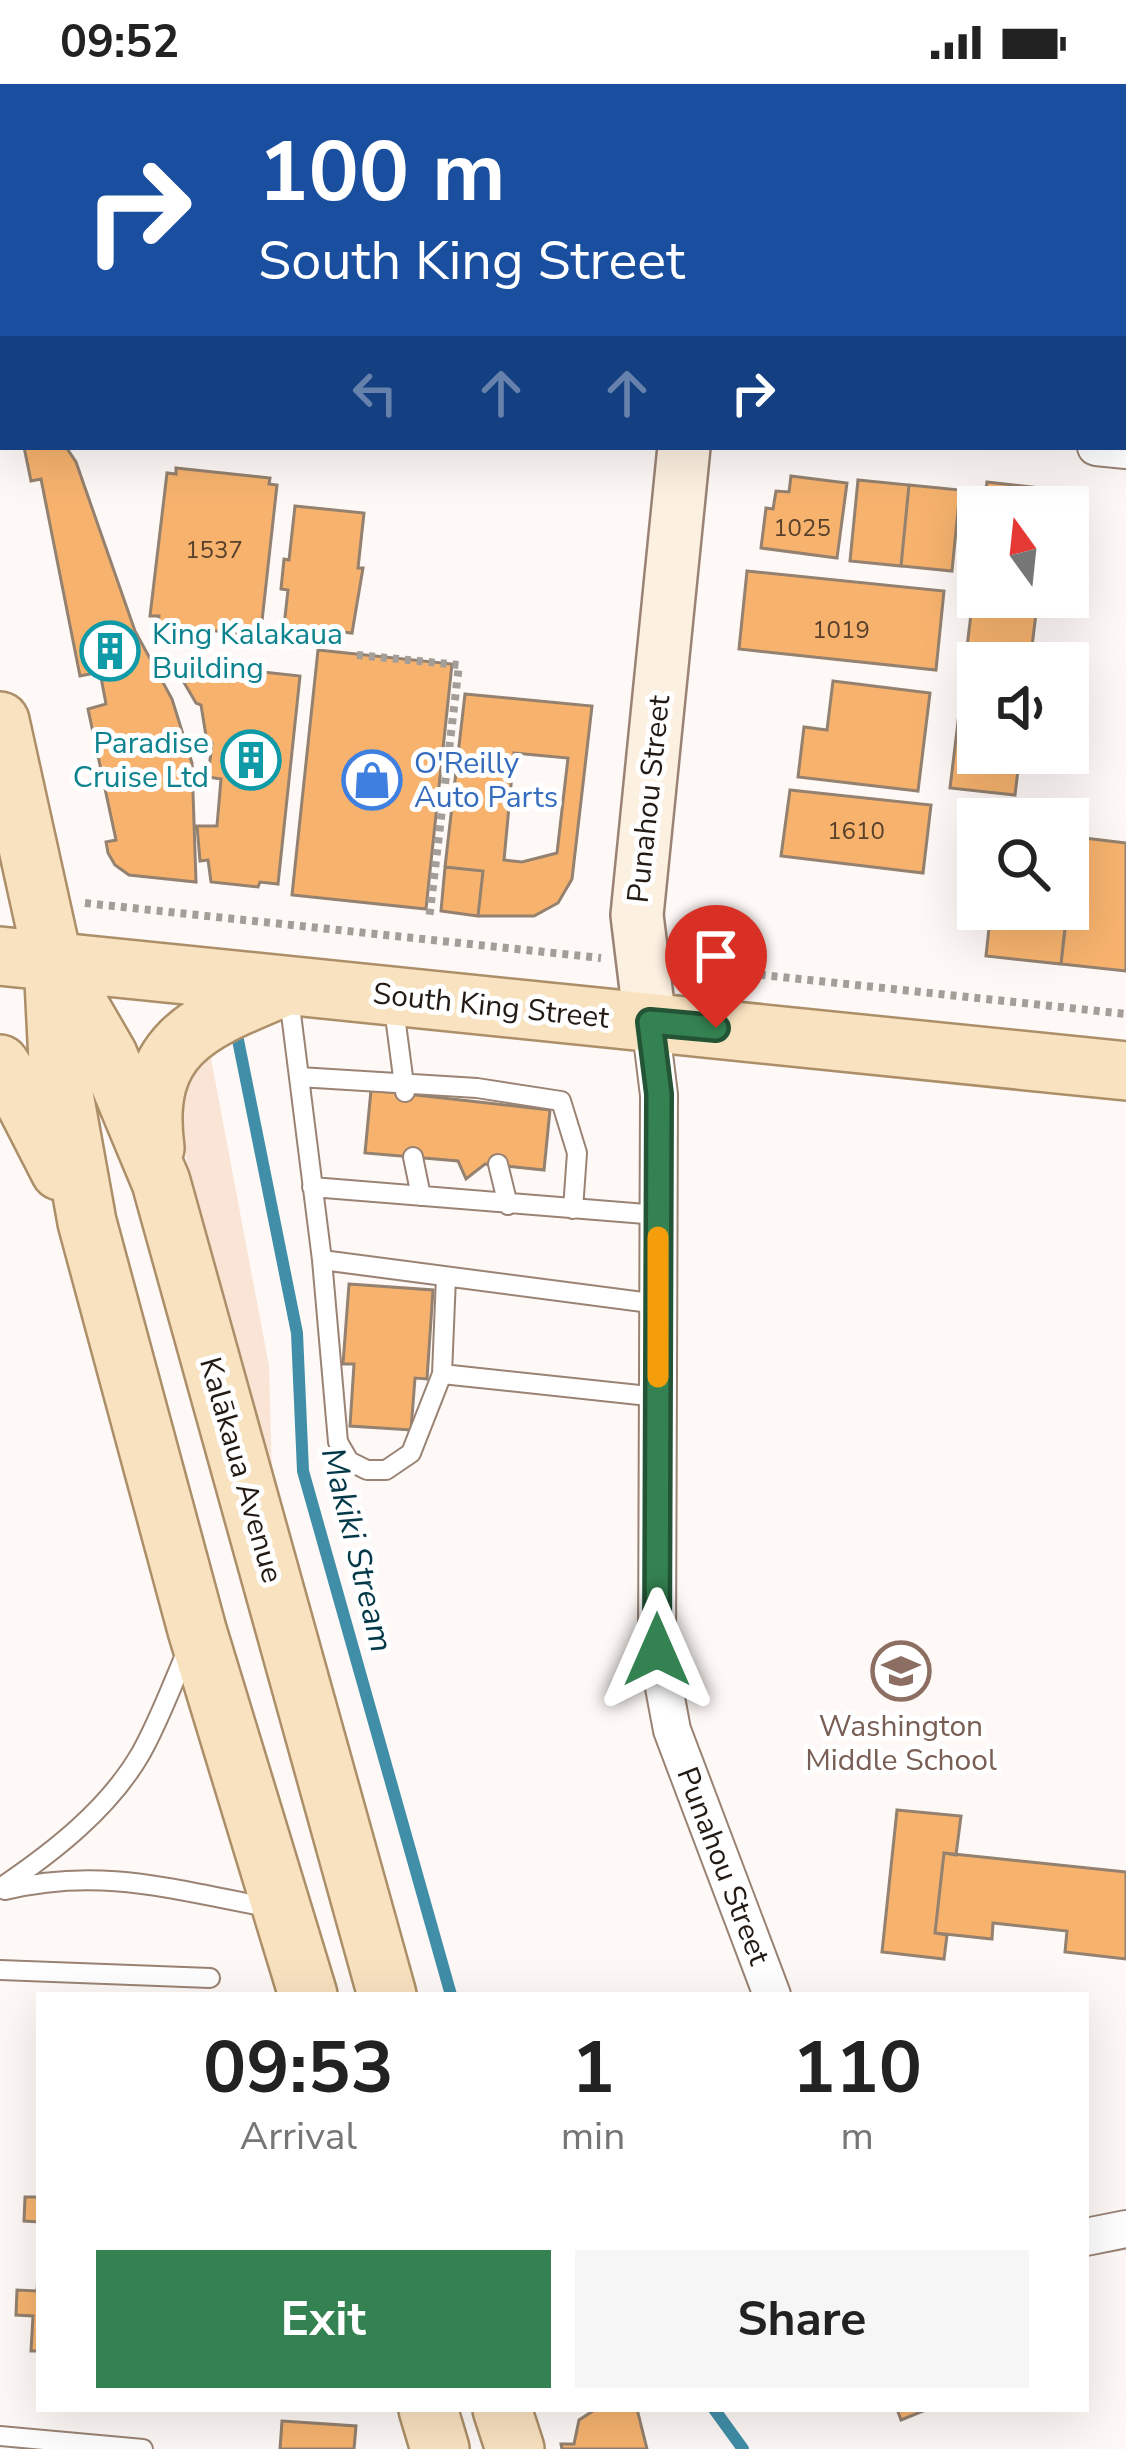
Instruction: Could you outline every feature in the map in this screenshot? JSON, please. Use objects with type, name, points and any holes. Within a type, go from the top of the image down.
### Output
[{"type":"main road","name":"Punahou Street","points":[[650,1022],[637,915],[684,450]]},
{"type":"main road","name":"Kalākaua Avenue","points":[[0,722],[26,958],[58,1060],[87,1222],[197,1630],[307,1992]]},
{"type":"main road","name":"South King Street","points":[[26,958],[1126,1071]]},
{"type":"main road","name":"Kalākaua Avenue","points":[[26,958],[108,1055],[161,1182],[386,1992]]},
{"type":"main road","points":[[161,1182],[152,1112],[166,1060],[198,1027],[288,985]]},
{"type":"main road","points":[[0,1064],[87,1222]]},
{"type":"main road","points":[[503,2412],[515,2449]]},
{"type":"street","name":"Punahou Street","points":[[650,1022],[659,1094],[657,1650],[668,1710],[689,1780],[771,1992]]},
{"type":"street","points":[[1089,2235],[1126,2229]]},
{"type":"lane","points":[[288,985],[322,1260],[338,1442],[349,1461],[367,1470],[386,1470],[411,1453],[442,1374],[446,1277]]},
{"type":"lane","points":[[392,996],[404,1088]]},
{"type":"lane","points":[[299,1077],[561,1101],[577,1153],[573,1209]]},
{"type":"lane","points":[[413,1157],[421,1196]]},
{"type":"lane","points":[[498,1165],[508,1204]]},
{"type":"lane","points":[[312,1187],[658,1215]]},
{"type":"lane","points":[[322,1260],[658,1304]]},
{"type":"lane","points":[[442,1374],[658,1396]]},
{"type":"lane","points":[[0,1890],[78,1828],[140,1755],[197,1630]]},
{"type":"lane","points":[[0,1890],[109,1878],[283,1910]]},
{"type":"lane","points":[[0,1970],[210,1978]]},
{"type":"lane","points":[[0,2436],[143,2449]]},
{"type":"path","points":[[357,655],[458,665],[429,920]]},
{"type":"path","points":[[125,907],[578,956]]},
{"type":"path","points":[[719,970],[1126,1014]]},
{"type":"shaded area","points":[[209,1048],[269,1366],[273,1516],[212,1299],[178,1112],[180,1088]]},
{"type":"building","name":"King Kalakaua Building","points":[[25,450],[68,450],[76,462],[135,631],[172,699],[192,763],[196,882],[129,875],[108,853],[106,842],[116,840],[88,709],[106,704],[100,672],[80,676],[41,479],[31,481]]},
{"type":"building","points":[[176,468],[270,478],[269,484],[277,485],[261,630],[251,629],[250,635],[158,624],[159,616],[150,616],[167,473],[176,474]]},
{"type":"building","points":[[791,476],[847,483],[837,558],[761,548],[766,508],[773,509],[776,491],[789,492]]},
{"type":"building","points":[[858,480],[909,485],[901,566],[850,561]]},
{"type":"building","points":[[909,485],[957,490],[952,571],[901,566]]},
{"type":"building","points":[[295,506],[364,513],[358,568],[363,568],[352,633],[284,626],[288,590],[281,589]]},
{"type":"building","points":[[747,571],[944,591],[936,670],[739,649]]},
{"type":"building","points":[[971,618],[1035,618],[1033,642],[968,642]]},
{"type":"building","name":"O'Reilly Auto Parts","points":[[318,650],[452,664],[426,909],[292,895]]},
{"type":"building","name":"Paradise Cruise Ltd","points":[[172,662],[300,676],[278,884],[211,882],[208,860],[200,861],[197,826],[217,826],[221,779],[208,777],[212,743],[207,742],[201,705]]},
{"type":"building","points":[[833,681],[930,693],[918,791],[798,777],[804,727],[827,730]]},
{"type":"building","points":[[465,694],[592,706],[572,879],[558,903],[534,916],[478,916],[483,871],[445,867]],"holes":[[[514,753],[568,758],[557,853],[522,862],[504,860]]]},
{"type":"building","points":[[957,730],[957,774],[1018,774],[1015,795],[950,788]]},
{"type":"building","points":[[790,790],[931,805],[923,873],[781,856]]},
{"type":"building","points":[[1089,839],[1126,843],[1126,971],[1061,964],[1065,930],[1089,930]]},
{"type":"building","points":[[445,867],[483,871],[478,916],[441,911]]},
{"type":"building","points":[[989,930],[1065,930],[1061,964],[986,956]]},
{"type":"building","points":[[371,1090],[550,1110],[544,1170],[485,1164],[466,1179],[458,1161],[365,1153]]},
{"type":"building","points":[[349,1284],[433,1290],[427,1379],[415,1378],[411,1430],[350,1426],[354,1364],[343,1364]]},
{"type":"building","points":[[897,1810],[961,1816],[956,1855],[944,1853],[935,1933],[947,1935],[944,1959],[882,1952]]},
{"type":"building","points":[[944,1853],[1126,1872],[1126,1959],[1065,1952],[1067,1931],[993,1923],[992,1939],[935,1933]]},
{"type":"building","points":[[25,2197],[36,2197],[36,2222],[24,2221]]},
{"type":"building","points":[[17,2290],[36,2291],[36,2351],[31,2351],[33,2316],[16,2315]]},
{"type":"building","points":[[591,2412],[638,2412],[647,2449],[562,2449],[561,2444],[574,2444],[579,2420]]},
{"type":"building","points":[[898,2412],[921,2412],[901,2420]]},
{"type":"building","points":[[282,2421],[356,2426],[354,2449],[280,2449]]},
{"type":"waterway","name":"Makiki Stream","points":[[238,1040],[297,1333],[303,1471],[450,1992]]},
{"type":"waterway","name":"Makiki Stream","points":[[716,2412],[743,2449]]},
{"type":"slow traffic","points":[[658,1237],[658,1377]]},
{"type":"place","name":"King Kalakaua Building","points":[[110,651]]},
{"type":"place","name":"Paradise Cruise Ltd","points":[[251,760]]},
{"type":"place","name":"O'Reilly Auto Parts","points":[[372,780]]},
{"type":"place","name":"Washington Middle School","points":[[901,1671]]},
{"type":"route","points":[[657,1650],[659,1094],[650,1022],[716,1028]]}]
